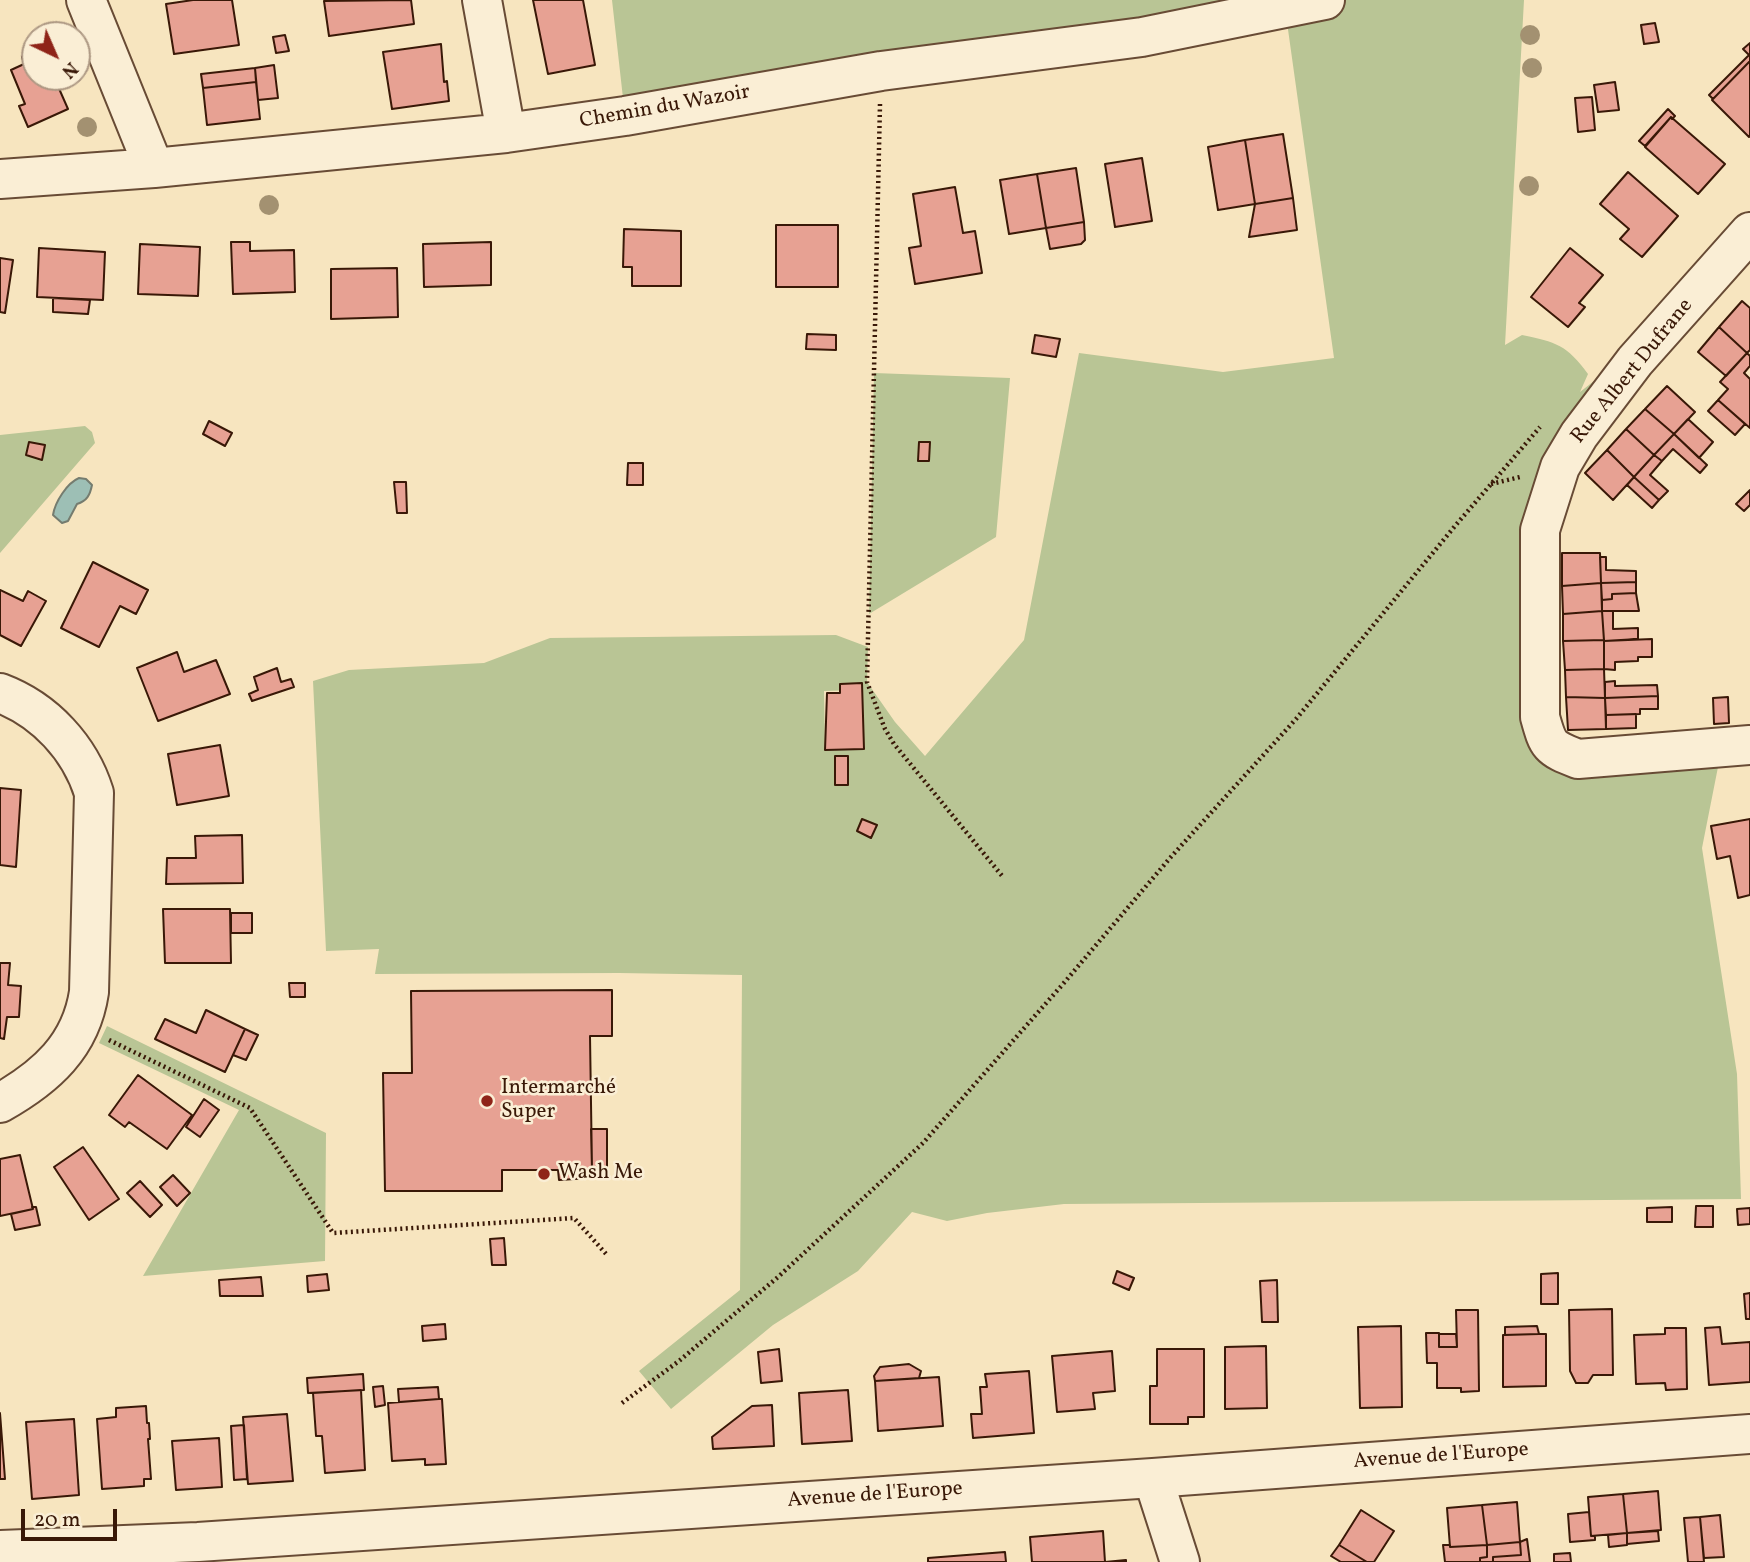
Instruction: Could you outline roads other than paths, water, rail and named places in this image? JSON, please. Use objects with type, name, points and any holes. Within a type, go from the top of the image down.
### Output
[{"type":"street","points":[[86,0],[153,168]]},
{"type":"street","points":[[482,0],[506,133]]},
{"type":"street","name":"Chemin du Wazoir","points":[[0,179],[153,168],[506,133],[625,116],[881,71],[1142,37],[1325,0]]},
{"type":"street","name":"Rue Albert Dufrane","points":[[1750,232],[1635,361],[1579,435],[1560,467],[1540,530],[1540,716],[1547,742],[1559,752],[1578,759],[1750,745]]},
{"type":"street","points":[[0,693],[25,705],[62,736],[87,770],[94,793],[89,992],[81,1027],[59,1059],[42,1075],[0,1103]]},
{"type":"street","name":"Avenue de l'Europe","points":[[0,1550],[182,1552],[1750,1434]]},
{"type":"street","points":[[1153,1478],[1180,1562]]},
{"type":"water","points":[[79,478],[86,479],[92,485],[90,492],[86,499],[77,504],[68,521],[62,523],[53,515],[56,504],[66,488]]},
{"type":"place","name":"Intermarché Super","points":[[487,1101]]},
{"type":"place","name":"Wash Me","points":[[544,1174]]}]
